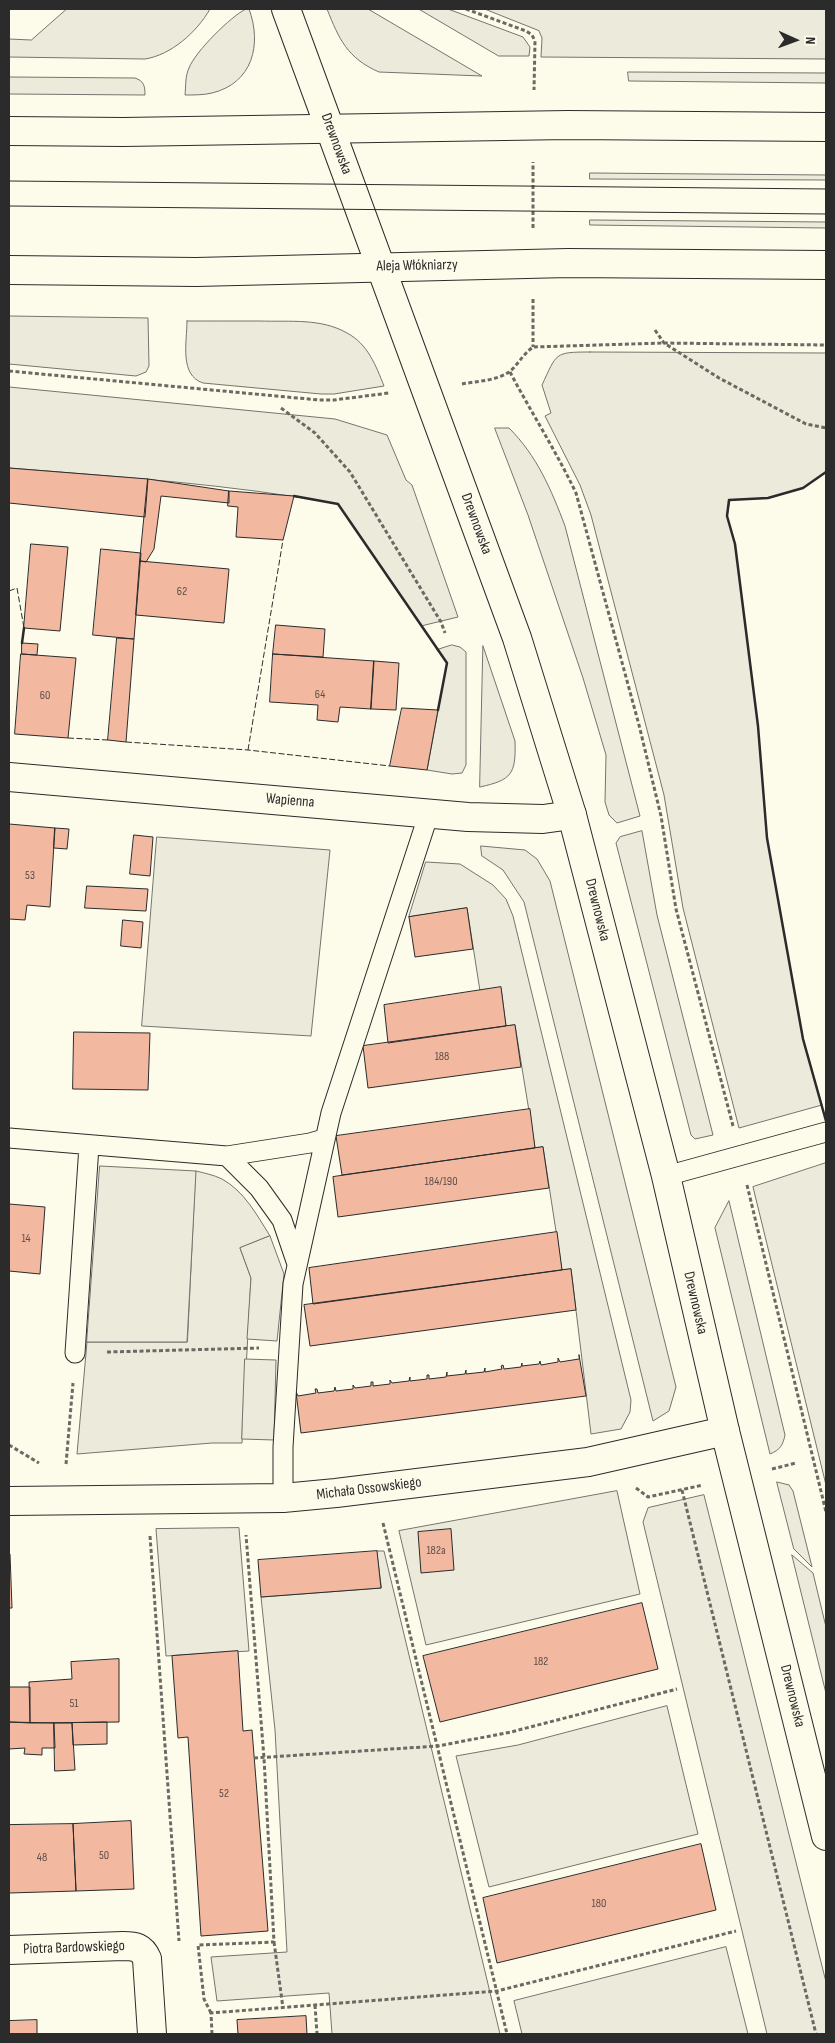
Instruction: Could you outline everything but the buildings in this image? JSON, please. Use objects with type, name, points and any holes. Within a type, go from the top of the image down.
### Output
[{"type":"main road","name":"Drewnowska","points":[[286,9],[517,638],[572,815],[666,1176],[725,1431],[826,1836]]},
{"type":"main road","points":[[9,131],[123,132],[568,125],[826,127]]},
{"type":"main road","name":"Aleja Włókniarzy","points":[[9,270],[187,272],[583,262],[826,265]]},
{"type":"main road","name":"Wapienna","points":[[9,777],[429,813],[519,819],[543,819],[572,815]]},
{"type":"main road","name":"Michała Ossowskiego","points":[[9,1501],[283,1498],[336,1494],[588,1462],[725,1431]]},
{"type":"main road","name":"Piotra Bardowskiego","points":[[9,1950],[134,1946],[143,1950],[147,1963]]},
{"type":"main road","points":[[147,1963],[152,2034]]},
{"type":"lane","points":[[283,1498],[283,1447],[293,1284],[324,1138],[429,813]]},
{"type":"lane","points":[[666,1176],[826,1132]]},
{"type":"lane","points":[[9,1138],[227,1156],[310,1143],[324,1138]]},
{"type":"lane","points":[[75,1353],[89,1146]]},
{"type":"lane","points":[[227,1156],[259,1188],[282,1220],[297,1265]]},
{"type":"path","points":[[466,9],[526,31],[532,35],[535,41],[534,80]]},
{"type":"path","points":[[533,168],[533,229]]},
{"type":"path","points":[[533,321],[533,347]]},
{"type":"path","points":[[655,330],[664,343],[719,378],[806,424],[826,428]]},
{"type":"path","points":[[484,380],[496,378],[510,372],[524,353],[533,347],[664,343],[826,345]]},
{"type":"path","points":[[9,371],[319,400],[391,393]]},
{"type":"path","points":[[510,372],[536,421],[560,460],[576,493],[639,725],[662,824],[676,909],[740,1156],[826,1512]]},
{"type":"path","points":[[281,408],[315,433],[350,472],[441,622],[445,633]]},
{"type":"path","points":[[75,1353],[289,1348]]},
{"type":"path","points":[[9,1445],[39,1463]]},
{"type":"path","points":[[682,1490],[816,2034]]},
{"type":"path","points":[[381,1518],[507,2034]]},
{"type":"path","points":[[246,1532],[264,1758],[274,1942],[283,2008]]},
{"type":"path","points":[[147,1963],[180,1940],[150,1533]]},
{"type":"path","points":[[254,1758],[438,1746],[511,1732],[677,1689]]},
{"type":"path","points":[[211,2013],[497,1992],[736,1931]]},
{"type":"path","points":[[212,2034],[211,2013],[204,1999],[198,1945],[274,1942]]},
{"type":"path","points":[[315,2005],[317,2034]]},
{"type":"shaded area","points":[[67,9],[210,9],[191,34],[174,47],[155,57],[145,59],[9,57],[9,39],[31,40]]},
{"type":"shaded area","points":[[246,9],[249,9],[253,22],[254,48],[251,60],[245,71],[237,81],[226,88],[209,94],[185,95],[188,71],[198,53],[223,27]]},
{"type":"shaded area","points":[[327,9],[368,9],[482,76],[379,72],[368,67],[352,54],[340,38]]},
{"type":"shaded area","points":[[419,9],[448,9],[523,37],[530,47],[529,56],[499,56]]},
{"type":"shaded area","points":[[485,9],[826,9],[826,59],[541,57],[542,38],[539,31]]},
{"type":"shaded area","points":[[628,72],[826,73],[826,83],[629,81]]},
{"type":"shaded area","points":[[9,77],[135,78],[143,84],[145,95],[9,94]]},
{"type":"shaded area","points":[[590,173],[826,175],[826,180],[590,179]]},
{"type":"shaded area","points":[[590,220],[826,222],[826,228],[590,225]]},
{"type":"shaded area","points":[[9,316],[148,318],[149,366],[146,372],[136,376],[9,364]]},
{"type":"shaded area","points":[[187,321],[305,322],[337,328],[361,343],[366,349],[384,386],[334,394],[321,394],[203,383],[195,379],[187,365]]},
{"type":"shaded area","points":[[590,352],[826,353],[826,472],[803,488],[768,498],[730,500],[727,516],[735,544],[758,726],[767,838],[803,1039],[822,1105],[739,1128],[683,908],[664,795],[591,515],[580,485],[545,416],[551,413],[542,385],[554,360],[563,354]]},
{"type":"shaded area","points":[[9,387],[335,419],[387,435],[406,480],[412,485],[458,617],[421,626],[338,504],[215,486],[9,468]]},
{"type":"shaded area","points":[[495,428],[509,428],[528,450],[549,486],[565,526],[640,816],[617,823],[609,815],[605,802],[606,755],[583,678],[528,515]]},
{"type":"shaded area","points":[[452,645],[460,647],[466,652],[466,765],[462,773],[452,774],[427,770],[447,663],[437,650]]},
{"type":"shaded area","points":[[483,646],[515,741],[515,752],[513,768],[510,774],[499,782],[480,787]]},
{"type":"shaded area","points":[[642,831],[657,915],[713,1135],[695,1139],[691,1135],[616,843],[620,837]]},
{"type":"shaded area","points":[[157,837],[330,850],[311,1036],[142,1026]]},
{"type":"shaded area","points":[[481,846],[525,850],[537,859],[550,881],[676,1387],[669,1411],[653,1421],[524,902],[503,870],[482,856]]},
{"type":"shaded area","points":[[426,862],[460,864],[493,885],[506,899],[513,916],[631,1400],[630,1412],[621,1429],[591,1434],[571,1269],[562,1270],[543,1147],[535,1148],[515,1025],[506,1026],[501,988],[480,991],[467,908],[409,917]]},
{"type":"shaded area","points":[[826,1163],[826,1485],[753,1187]]},
{"type":"shaded area","points":[[100,1166],[196,1171],[187,1342],[87,1342]]},
{"type":"shaded area","points":[[196,1171],[222,1179],[237,1190],[249,1204],[270,1236],[240,1248],[251,1278],[242,1443],[212,1443],[77,1454],[87,1342],[187,1342]]},
{"type":"shaded area","points":[[729,1201],[785,1435],[780,1447],[770,1454],[715,1228]]},
{"type":"shaded area","points":[[270,1236],[284,1274],[277,1341],[247,1339],[251,1278],[240,1248]]},
{"type":"shaded area","points":[[245,1359],[276,1360],[274,1440],[242,1439]]},
{"type":"shaded area","points":[[777,1482],[789,1485],[793,1491],[812,1567],[794,1549]]},
{"type":"shaded area","points":[[617,1491],[640,1594],[426,1645],[399,1531]]},
{"type":"shaded area","points":[[704,1495],[826,1982],[826,2034],[767,2034],[643,1522],[648,1508]]},
{"type":"shaded area","points":[[239,1528],[249,1651],[166,1656],[156,1529]]},
{"type":"shaded area","points":[[377,1551],[384,1551],[500,2034],[332,2034],[329,1993],[217,2001],[211,1957],[287,1952],[275,1730],[261,1597],[381,1588]]},
{"type":"shaded area","points":[[792,1555],[813,1573],[826,1627],[826,1693]]},
{"type":"shaded area","points":[[667,1706],[698,1834],[489,1887],[456,1756],[518,1745]]},
{"type":"shaded area","points":[[726,1947],[748,2034],[522,2034],[514,2001]]},
{"type":"tram line","points":[[9,181],[826,189]]},
{"type":"tram line","points":[[9,206],[826,214]]},
{"type":"fence","points":[[248,750],[283,540]]},
{"type":"fence","points":[[9,591],[17,588],[24,628]]},
{"type":"fence","points":[[68,738],[108,740]]},
{"type":"fence","points":[[126,742],[248,750],[390,766]]},
{"type":"wall","points":[[826,472],[803,488],[768,498],[729,500],[727,516],[735,544],[758,726],[767,838],[803,1039],[826,1121]]},
{"type":"wall","points":[[294,496],[338,504],[447,663],[438,710]]},
{"type":"wall","points":[[22,643],[24,628]]}]
